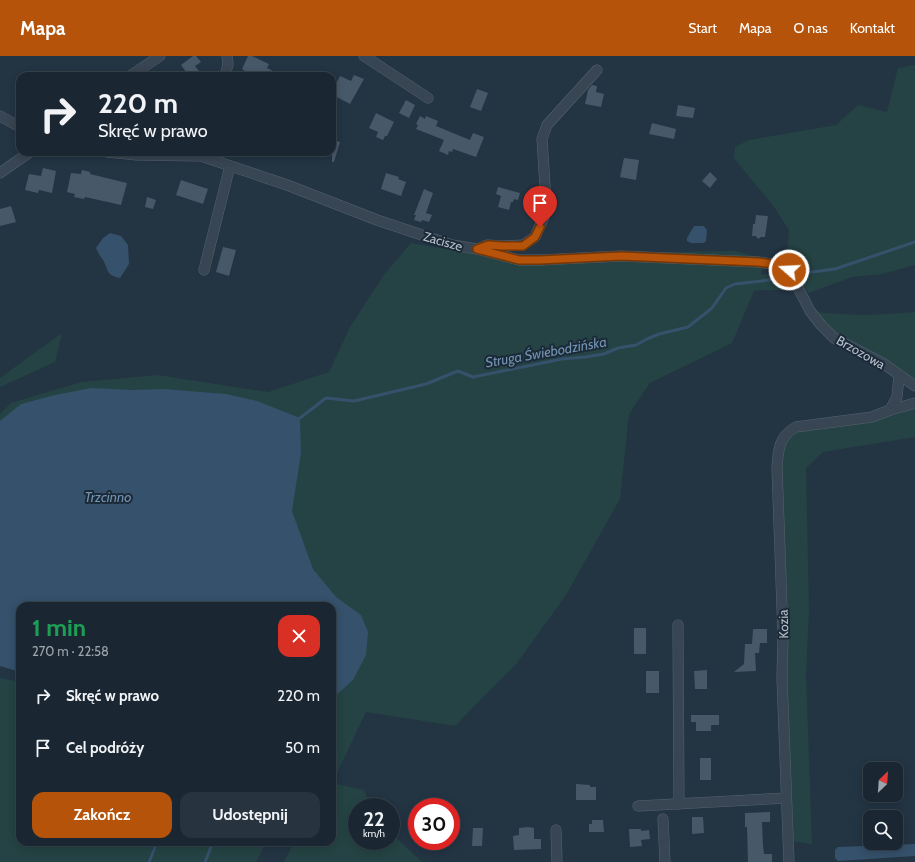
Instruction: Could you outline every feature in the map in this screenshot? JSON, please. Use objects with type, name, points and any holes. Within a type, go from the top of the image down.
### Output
[{"type":"street","points":[[136,72],[160,56]]},
{"type":"street","points":[[226,72],[228,64],[227,56]]},
{"type":"street","points":[[364,56],[428,98]]},
{"type":"street","points":[[477,249],[488,245],[523,246],[535,237],[544,217],[546,202],[542,139],[548,125],[597,70]]},
{"type":"street","points":[[0,116],[16,125]]},
{"type":"street","points":[[0,173],[24,156]]},
{"type":"street","name":"Zacisze","points":[[201,156],[287,185],[377,220],[452,245],[477,249],[519,260],[621,256],[758,262],[772,264],[789,270]]},
{"type":"street","points":[[204,270],[230,166]]},
{"type":"street","name":"Brzozowa","points":[[789,270],[810,311],[834,338],[884,364],[915,386]]},
{"type":"street","points":[[890,410],[897,397],[899,376]]},
{"type":"street","points":[[890,410],[915,403]]},
{"type":"street","name":"Kozia","points":[[789,862],[782,678],[783,636],[777,468],[778,451],[782,440],[788,431],[796,427],[872,416],[890,410]]},
{"type":"street","points":[[678,625],[679,804]]},
{"type":"street","points":[[638,806],[786,798]]},
{"type":"street","points":[[663,819],[665,862]]},
{"type":"street","points":[[556,830],[557,862]]},
{"type":"green space","points":[[915,65],[915,265],[882,274],[852,277],[809,293],[786,262],[789,230],[774,207],[734,158],[735,147],[749,140],[836,125],[858,105],[887,112],[898,68]]},
{"type":"green space","points":[[411,243],[522,263],[665,252],[735,251],[765,259],[761,274],[785,275],[795,290],[754,291],[732,343],[650,383],[629,414],[620,499],[566,595],[517,663],[455,726],[366,712],[336,773],[336,602],[324,602],[0,436],[0,414],[11,403],[81,382],[158,375],[268,392],[329,372],[350,327],[383,276]]},
{"type":"green space","points":[[817,312],[866,315],[915,312],[915,382],[836,337]]},
{"type":"green space","points":[[62,333],[55,362],[0,387],[0,378]]},
{"type":"green space","points":[[915,405],[915,437],[823,452],[806,468],[809,612],[806,674],[812,844],[791,841],[786,655],[788,638],[788,612],[780,469],[784,443],[797,431]]},
{"type":"green space","points":[[0,678],[16,681],[16,846],[153,846],[147,862],[0,862]]},
{"type":"green space","points":[[336,784],[364,790],[367,798],[348,798],[348,850],[400,850],[400,841],[422,862],[284,862],[292,846],[336,846]]},
{"type":"green space","points":[[155,846],[264,846],[256,862],[149,862]]},
{"type":"water","points":[[694,226],[704,226],[707,230],[706,241],[704,243],[691,243],[687,241],[687,238]]},
{"type":"water","points":[[110,233],[121,236],[128,245],[129,264],[120,278],[108,272],[96,248],[103,238]]},
{"type":"water","name":"Trzcinno","points":[[91,388],[132,390],[163,389],[226,394],[257,401],[300,418],[301,453],[292,511],[313,569],[336,597],[361,615],[368,632],[366,655],[353,680],[336,695],[336,602],[16,602],[16,671],[0,666],[0,421],[21,404]]},
{"type":"water","points":[[903,844],[915,844],[915,856],[838,861],[835,858],[835,850],[838,847],[863,846],[863,850],[903,850]]},
{"type":"building","points":[[193,56],[196,56],[201,62],[195,66],[200,72],[186,72],[181,65]]},
{"type":"building","points":[[248,56],[252,56],[269,64],[267,68],[275,72],[245,72],[242,69]]},
{"type":"building","points":[[354,75],[364,79],[350,104],[336,97],[336,84],[340,76],[351,81]]},
{"type":"building","points":[[592,85],[597,86],[596,92],[604,94],[601,107],[585,104],[588,90]]},
{"type":"building","points":[[477,89],[488,93],[481,111],[470,107]]},
{"type":"building","points":[[406,100],[415,105],[409,118],[399,113]]},
{"type":"building","points":[[678,105],[695,108],[693,118],[676,116]]},
{"type":"building","points":[[376,113],[394,122],[387,136],[385,136],[383,140],[376,137],[378,132],[369,128]]},
{"type":"building","points":[[420,116],[425,119],[426,116],[438,121],[436,126],[470,140],[473,133],[484,137],[476,157],[453,149],[452,152],[449,151],[448,155],[439,151],[444,140],[416,129],[418,125],[416,124]]},
{"type":"building","points":[[652,123],[676,129],[674,139],[649,134]]},
{"type":"building","points":[[336,141],[340,142],[336,155]]},
{"type":"building","points":[[332,156],[336,156],[334,162],[332,162]]},
{"type":"building","points":[[624,158],[639,160],[636,180],[620,177]]},
{"type":"building","points":[[43,168],[56,171],[52,193],[39,190],[38,193],[25,190],[29,174],[41,176]]},
{"type":"building","points":[[82,170],[90,172],[90,174],[127,183],[121,205],[85,197],[84,199],[74,197],[75,194],[67,192],[71,173],[81,174]]},
{"type":"building","points":[[710,172],[717,179],[710,188],[702,181]]},
{"type":"building","points":[[386,173],[399,177],[398,179],[406,182],[401,196],[381,189]]},
{"type":"building","points":[[181,180],[208,189],[203,204],[176,195]]},
{"type":"building","points":[[498,187],[520,193],[518,200],[514,199],[513,202],[511,202],[509,210],[498,207],[501,196],[496,194]]},
{"type":"building","points":[[424,189],[433,193],[426,213],[432,215],[429,222],[414,220],[416,215],[414,215]]},
{"type":"building","points":[[147,197],[156,200],[153,209],[145,207]]},
{"type":"building","points":[[11,206],[16,222],[0,226],[0,209]]},
{"type":"building","points":[[756,215],[768,216],[765,237],[758,239],[756,236],[752,236],[753,224],[755,224]]},
{"type":"building","points":[[223,247],[236,250],[229,276],[216,272]]},
{"type":"building","points":[[634,628],[646,628],[646,654],[634,654]]},
{"type":"building","points":[[753,629],[767,629],[767,643],[760,643],[759,653],[755,653],[756,671],[734,672],[744,664],[745,644],[752,644]]},
{"type":"building","points":[[707,670],[707,689],[695,689],[694,671]]},
{"type":"building","points":[[646,671],[659,671],[659,693],[646,693]]},
{"type":"building","points":[[691,715],[719,715],[719,725],[711,725],[711,731],[696,731],[696,722],[691,722]]},
{"type":"building","points":[[700,758],[711,758],[711,780],[700,780]]},
{"type":"building","points":[[576,784],[596,787],[596,800],[576,800]]},
{"type":"building","points":[[770,812],[770,822],[762,822],[764,854],[772,854],[772,862],[748,862],[745,813]]},
{"type":"building","points":[[692,817],[703,817],[704,833],[692,834]]},
{"type":"building","points":[[592,820],[603,820],[604,832],[589,832],[589,824],[592,824]]},
{"type":"building","points":[[473,828],[483,828],[482,846],[472,846]]},
{"type":"building","points":[[519,828],[534,828],[534,839],[541,839],[541,849],[514,850],[513,836],[519,835]]},
{"type":"building","points":[[629,829],[641,829],[641,831],[649,830],[650,839],[641,840],[642,846],[630,847]]},
{"type":"waterway","name":"Struga Świebodzińska","points":[[797,274],[835,269],[915,242]]},
{"type":"waterway","name":"Struga Świebodzińska","points":[[300,418],[326,398],[354,401],[426,384],[458,371],[473,377],[562,359],[604,354],[618,348],[636,345],[659,334],[688,327],[712,308],[726,288],[735,284],[787,278]]},
{"type":"waterway","points":[[149,862],[155,846]]},
{"type":"waterway","points":[[205,862],[211,846]]},
{"type":"route","points":[[540,227],[535,237],[523,246],[488,245],[477,249],[519,260],[621,256],[758,262],[772,264],[789,270]]}]
